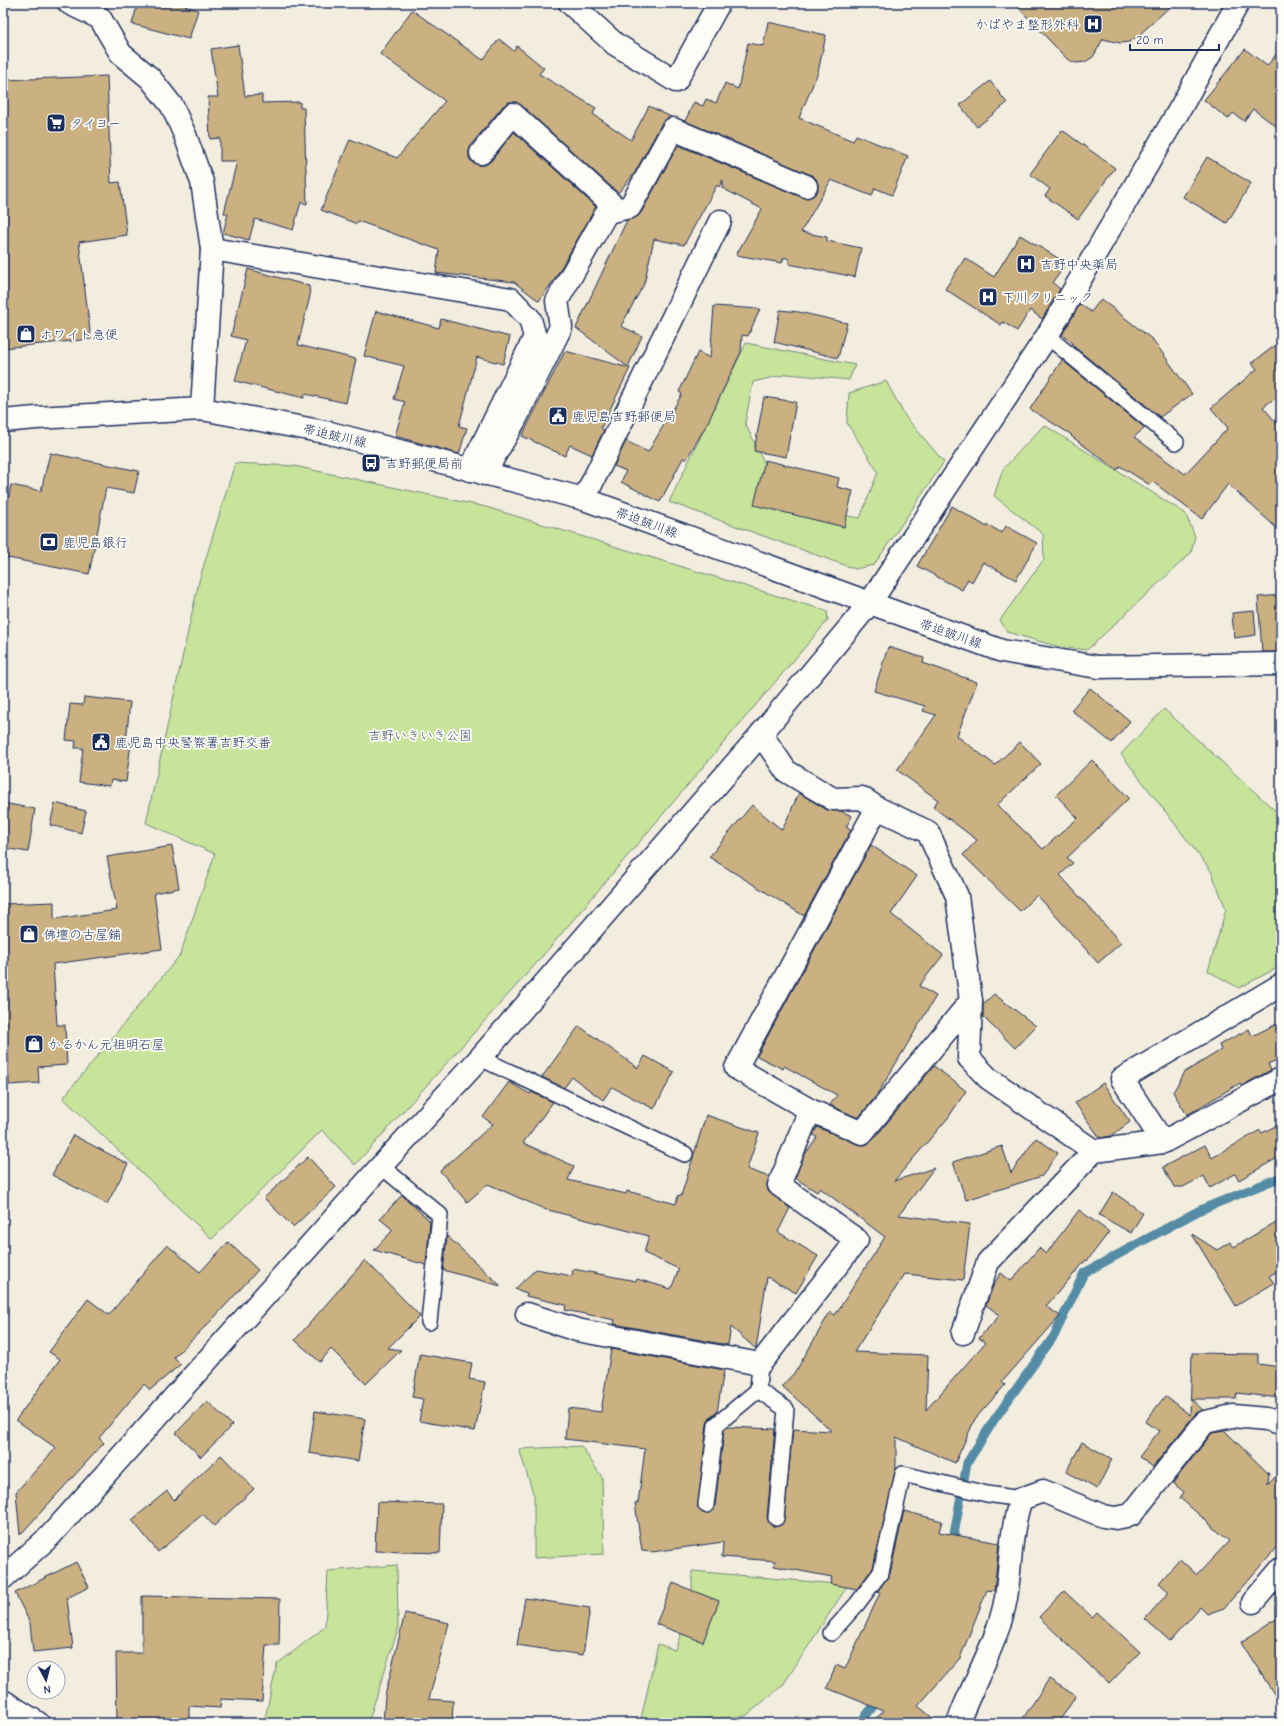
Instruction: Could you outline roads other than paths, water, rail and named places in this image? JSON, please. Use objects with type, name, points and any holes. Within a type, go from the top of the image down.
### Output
[{"type":"street","points":[[69,3],[100,18],[121,54],[150,78],[172,106],[186,135],[202,182],[212,250],[202,409]]},
{"type":"street","points":[[570,3],[615,44],[676,81],[719,3]]},
{"type":"street","points":[[3,1578],[50,1536],[381,1166],[480,1058],[761,734],[869,604],[1047,336],[1181,107],[1238,3]]},
{"type":"street","points":[[481,153],[513,114],[617,209]]},
{"type":"street","points":[[477,472],[515,420],[562,327],[557,301],[606,212],[630,207],[673,129],[806,186]]},
{"type":"street","points":[[584,499],[720,220]]},
{"type":"street","points":[[212,250],[511,300],[530,319],[535,337],[477,472]]},
{"type":"street","name":"帯迫皷川線","points":[[3,421],[202,409],[330,433],[584,499],[869,604],[1002,651],[1098,667],[1281,664]]},
{"type":"street","points":[[761,734],[786,771],[833,799],[862,798],[877,808],[928,832],[957,896],[972,1001],[969,1058],[988,1078],[1094,1151]]},
{"type":"street","points":[[877,808],[736,1068],[810,1110],[862,1132],[972,1001]]},
{"type":"street","points":[[1163,1142],[1122,1079],[1281,985]]},
{"type":"street","points":[[963,1333],[988,1262],[1094,1151],[1163,1142],[1281,1079]]},
{"type":"street","points":[[528,1314],[577,1330],[760,1364],[857,1240],[779,1185],[810,1110]]},
{"type":"street","points":[[958,1723],[997,1631],[1006,1599],[1014,1517],[1021,1499],[1043,1491],[1103,1516],[1116,1518],[1131,1515],[1205,1422],[1233,1416],[1266,1419],[1281,1423]]},
{"type":"street","points":[[1253,1602],[1281,1569]]},
{"type":"street","points":[[3,1701],[38,1723]]},
{"type":"lane","points":[[1047,336],[1176,442]]},
{"type":"lane","points":[[480,1058],[685,1154]]},
{"type":"lane","points":[[381,1166],[440,1215],[429,1322]]},
{"type":"lane","points":[[706,1506],[716,1426],[758,1390],[760,1364]]},
{"type":"lane","points":[[758,1390],[786,1409],[776,1518]]},
{"type":"lane","points":[[831,1633],[857,1604],[881,1572],[903,1474],[987,1494],[1021,1499]]},
{"type":"waterway","points":[[952,1545],[967,1463],[994,1420],[1054,1336],[1084,1273],[1200,1210],[1281,1177]]},
{"type":"waterway","points":[[860,1723],[880,1698]]},
{"type":"place","name":"かばやま整形外科","points":[[1093,24]]},
{"type":"place","name":"タイヨー","points":[[56,123]]},
{"type":"place","name":"吉野中央薬局","points":[[1026,264]]},
{"type":"place","name":"下川クリニック","points":[[988,297]]},
{"type":"place","name":"ホワイト急便","points":[[26,334]]},
{"type":"place","name":"鹿児島吉野郵便局","points":[[558,416]]},
{"type":"place","name":"吉野郵便局前","points":[[371,463]]},
{"type":"place","name":"鹿児島銀行","points":[[49,542]]},
{"type":"place","name":"鹿児島中央警察署吉野交番","points":[[101,742]]},
{"type":"place","name":"佛壇の古屋鋪","points":[[29,934]]},
{"type":"place","name":"かるかん元祖明石屋","points":[[34,1044]]},
{"type":"park label","name":"吉野いきいき公園","points":[[420,735]]}]
